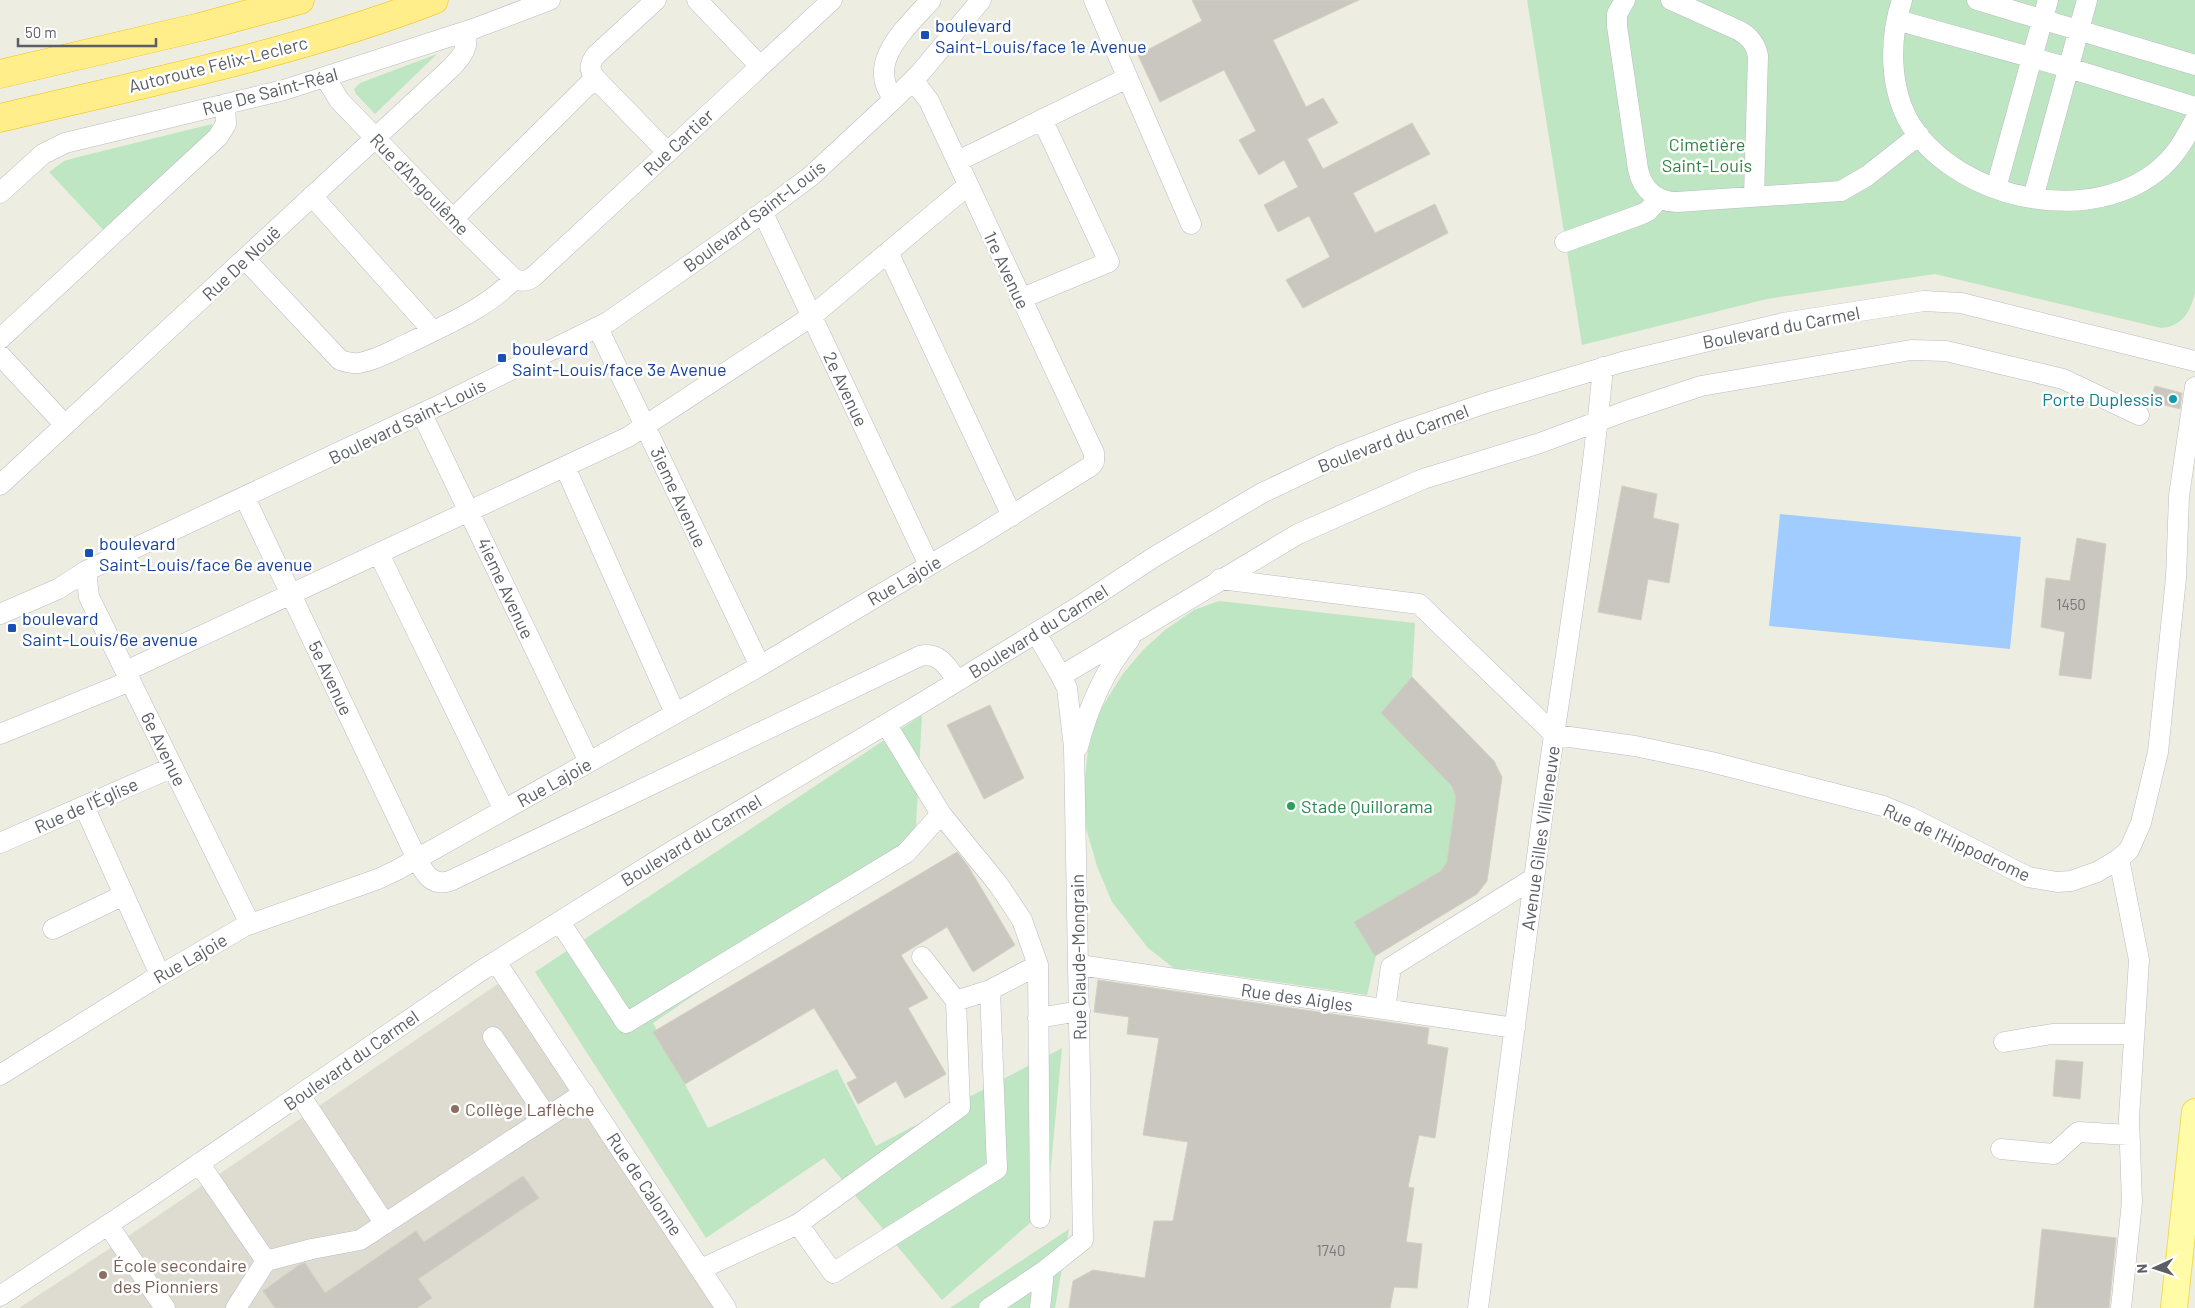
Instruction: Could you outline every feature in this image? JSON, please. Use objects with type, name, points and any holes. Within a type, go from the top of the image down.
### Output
[{"type":"highway","points":[[0,74],[193,28],[300,0]]},
{"type":"highway","name":"Autoroute Félix-Leclerc","points":[[0,118],[280,49],[361,26],[434,0]]},
{"type":"main road","points":[[2174,1308],[2189,1228],[2195,1112]]},
{"type":"street","name":"Rue De Saint-Réal","points":[[0,194],[43,154],[56,146],[325,77],[466,32],[550,0]]},
{"type":"street","points":[[656,0],[592,60],[591,72],[667,152]]},
{"type":"street","points":[[697,0],[760,66]]},
{"type":"street","name":"Rue Cartier","points":[[245,259],[340,360],[352,363],[369,360],[433,331],[487,302],[519,280],[533,277],[832,0]]},
{"type":"street","points":[[894,99],[886,88],[884,81],[887,54],[931,0]]},
{"type":"street","name":"Boulevard Saint-Louis","points":[[0,614],[58,589],[86,571],[422,414],[598,328],[763,213],[811,176],[914,80],[982,0]]},
{"type":"street","points":[[1094,0],[1191,224]]},
{"type":"street","points":[[1625,0],[1617,14],[1617,26],[1638,169],[1645,188],[1659,199],[1677,202],[1841,191],[1868,176],[1919,135]]},
{"type":"street","points":[[1671,0],[1740,31],[1749,37],[1755,45],[1758,56],[1754,197]]},
{"type":"street","points":[[1902,0],[1897,20],[1894,56],[1896,85],[1903,109],[1919,135],[1934,152],[1949,163],[1996,188],[2033,198],[2054,201],[2091,200],[2128,188],[2161,168],[2174,155],[2195,120]]},
{"type":"street","points":[[1977,0],[2195,64]]},
{"type":"street","points":[[1996,188],[2048,0]]},
{"type":"street","points":[[2033,198],[2087,0]]},
{"type":"street","points":[[1897,20],[2032,57],[2195,107]]},
{"type":"street","name":"Rue De Nouë","points":[[0,485],[456,62],[467,45],[466,32]]},
{"type":"street","name":"Rue d'Angoulême","points":[[325,77],[334,94],[375,138],[453,219],[519,280]]},
{"type":"street","points":[[453,219],[596,78]]},
{"type":"street","points":[[958,161],[1127,78]]},
{"type":"street","name":"1re Avenue","points":[[914,80],[929,100],[958,161],[967,186],[1094,453],[1094,462]]},
{"type":"street","points":[[0,339],[218,137],[226,124],[225,104]]},
{"type":"street","points":[[1020,299],[1109,262],[1042,119]]},
{"type":"street","points":[[0,734],[128,676],[292,594],[646,427],[812,316],[967,186]]},
{"type":"street","points":[[312,196],[433,331]]},
{"type":"street","points":[[1565,242],[1642,214],[1648,211],[1659,199]]},
{"type":"street","name":"2e Avenue","points":[[763,213],[929,564]]},
{"type":"street","points":[[888,252],[1012,516]]},
{"type":"street","name":"Boulevard du Carmel","points":[[0,1296],[496,962],[674,850],[1036,633],[1167,549],[1262,493],[1342,455],[1402,432],[1505,397],[1602,367],[1783,323],[1934,301],[1961,303],[2195,361]]},
{"type":"street","name":"3ieme Avenue","points":[[598,328],[760,666]]},
{"type":"street","points":[[1061,676],[1298,534],[1423,479],[1540,443],[1701,386],[1911,350],[1946,351],[2063,379],[2139,415]]},
{"type":"street","points":[[0,355],[65,425]]},
{"type":"street","name":"Avenue Gilles Villeneuve","points":[[1478,1308],[1534,878],[1597,423],[1602,367]]},
{"type":"street","name":"Rue de l'Hippodrome","points":[[1555,735],[1635,746],[1711,762],[1883,806],[1910,817],[2028,877],[2042,881],[2057,882],[2084,878],[2119,859],[2129,850],[2141,823],[2158,752],[2176,578],[2179,496],[2195,387]]},
{"type":"street","name":"4ieme Avenue","points":[[422,414],[588,762]]},
{"type":"street","name":"Rue Lajoie","points":[[0,1075],[160,975],[250,924],[378,879],[417,859],[760,666],[1012,516],[1087,470],[1094,462]]},
{"type":"street","points":[[564,467],[675,714]]},
{"type":"street","name":"5e Avenue","points":[[245,498],[417,859],[430,879],[440,883],[450,881],[920,656],[930,655],[940,658],[957,681]]},
{"type":"street","points":[[379,554],[504,810]]},
{"type":"street","name":"6e Avenue","points":[[86,571],[89,597],[250,924]]},
{"type":"street","points":[[1220,579],[1419,604],[1555,735]]},
{"type":"street","points":[[1074,765],[1081,735],[1100,686],[1118,654],[1139,628]]},
{"type":"street","name":"Rue Claude-Mongrain","points":[[1036,633],[1067,688],[1074,765],[1083,1240],[1044,1271]]},
{"type":"street","points":[[886,724],[941,814],[998,884],[1022,920],[1038,965],[1040,1218]]},
{"type":"street","name":"Rue de l'Église","points":[[0,843],[173,767]]},
{"type":"street","points":[[84,806],[160,975]]},
{"type":"street","points":[[560,922],[626,1023],[906,853],[941,814]]},
{"type":"street","points":[[2119,859],[2139,960],[2129,1135],[2132,1202],[2121,1308]]},
{"type":"street","points":[[1385,1009],[1391,966],[1534,878]]},
{"type":"street","points":[[53,929],[124,895]]},
{"type":"street","points":[[701,1269],[798,1224],[960,1107],[956,1001],[922,957]]},
{"type":"street","name":"Rue de Calonne","points":[[496,962],[726,1308]]},
{"type":"street","points":[[956,1001],[990,990],[1038,965]]},
{"type":"street","name":"Rue des Aigles","points":[[1079,965],[1514,1028]]},
{"type":"street","points":[[798,1224],[834,1273],[997,1169],[990,990]]},
{"type":"street","points":[[1038,1018],[1080,1011]]},
{"type":"street","points":[[2004,1042],[2052,1034],[2134,1034]]},
{"type":"street","points":[[493,1037],[547,1118]]},
{"type":"street","points":[[236,1308],[266,1261],[312,1249],[360,1240],[584,1093]]},
{"type":"street","points":[[300,1095],[385,1224]]},
{"type":"street","points":[[2001,1149],[2054,1154],[2078,1132],[2129,1135]]},
{"type":"street","points":[[199,1163],[266,1261]]},
{"type":"street","points":[[108,1225],[166,1308]]},
{"type":"street","points":[[989,1308],[1044,1271]]},
{"type":"street","points":[[1040,1308],[1044,1271]]},
{"type":"shaded area","name":"Collège Laflèche","points":[[511,975],[720,1308],[19,1308],[118,1243]]},
{"type":"green space","name":"Cimetière Saint-Louis","points":[[1527,0],[2195,0],[2195,293],[2191,306],[2180,321],[2169,327],[2161,328],[1935,274],[1767,299],[1582,345]]},
{"type":"green space","points":[[437,54],[375,114],[356,94],[354,89],[360,83]]},
{"type":"green space","points":[[212,124],[212,131],[106,233],[49,172],[64,161]]},
{"type":"green space","name":"Stade Quillorama","points":[[1219,601],[1415,623],[1412,677],[1494,761],[1502,777],[1487,881],[1376,955],[1367,995],[1188,969],[1175,969],[1148,948],[1112,902],[1097,866],[1086,828],[1084,785],[1088,750],[1099,712],[1122,675],[1144,649],[1165,630],[1194,610]]},
{"type":"green space","points":[[922,715],[916,826],[891,861],[653,1023],[708,1128],[837,1069],[876,1146],[1062,1048],[1047,1208],[942,1300],[824,1158],[706,1238],[535,972]]},
{"type":"green space","points":[[1069,1229],[1055,1308],[950,1308]]},
{"type":"water","points":[[1780,514],[2021,537],[2010,649],[1769,626]]},
{"type":"building","points":[[1192,0],[1359,0],[1273,40],[1306,107],[1323,98],[1338,123],[1307,139],[1323,169],[1412,123],[1430,154],[1353,193],[1375,233],[1435,204],[1448,233],[1303,308],[1286,280],[1330,257],[1309,216],[1278,232],[1264,205],[1298,187],[1284,160],[1259,175],[1239,140],[1256,131],[1224,70],[1160,102],[1138,55],[1202,21]]},
{"type":"building","name":"Porte Duplessis","points":[[2155,386],[2182,393],[2180,409],[2150,401]]},
{"type":"building","points":[[1622,486],[1657,494],[1653,518],[1679,524],[1669,583],[1648,579],[1641,620],[1598,612]]},
{"type":"building","points":[[2077,538],[2106,544],[2091,679],[2059,675],[2065,632],[2041,627],[2046,578],[2070,581]]},
{"type":"building","points":[[1412,677],[1494,761],[1502,777],[1487,881],[1477,894],[1375,956],[1354,922],[1441,871],[1447,862],[1456,798],[1452,786],[1381,713]]},
{"type":"building","points":[[990,705],[1024,778],[984,799],[947,725]]},
{"type":"building","points":[[957,852],[968,866],[1015,945],[973,972],[947,927],[901,955],[928,998],[908,1008],[946,1074],[905,1098],[896,1081],[858,1104],[847,1083],[857,1078],[814,1008],[685,1084],[653,1032]]},
{"type":"building","points":[[1098,980],[1429,1028],[1427,1044],[1448,1048],[1435,1138],[1419,1135],[1408,1187],[1414,1188],[1406,1242],[1422,1244],[1417,1288],[1394,1287],[1390,1308],[1069,1308],[1073,1281],[1093,1270],[1145,1278],[1154,1221],[1173,1221],[1188,1142],[1143,1135],[1159,1038],[1127,1034],[1129,1017],[1094,1012]]},
{"type":"building","points":[[2056,1060],[2083,1062],[2080,1099],[2053,1096]]},
{"type":"building","points":[[523,1176],[539,1198],[418,1279],[432,1298],[417,1308],[275,1308],[263,1291],[299,1265],[305,1263],[325,1293],[416,1231],[424,1242]]},
{"type":"building","points":[[2042,1229],[2116,1238],[2109,1308],[2034,1308]]},
{"type":"place","name":"boulevard Saint-Louis/face 1e Avenue","points":[[925,35]]},
{"type":"place","name":"boulevard Saint-Louis/face 3e Avenue","points":[[502,358]]},
{"type":"place","name":"Porte Duplessis","points":[[2173,399]]},
{"type":"place","name":"boulevard Saint-Louis/face 6e avenue","points":[[89,553]]},
{"type":"place","name":"boulevard Saint-Louis/6e avenue","points":[[12,628]]},
{"type":"place","name":"Stade Quillorama","points":[[1291,806]]},
{"type":"place","name":"Collège Laflèche","points":[[455,1109]]},
{"type":"place","name":"École secondaire des Pionniers","points":[[103,1275]]}]
